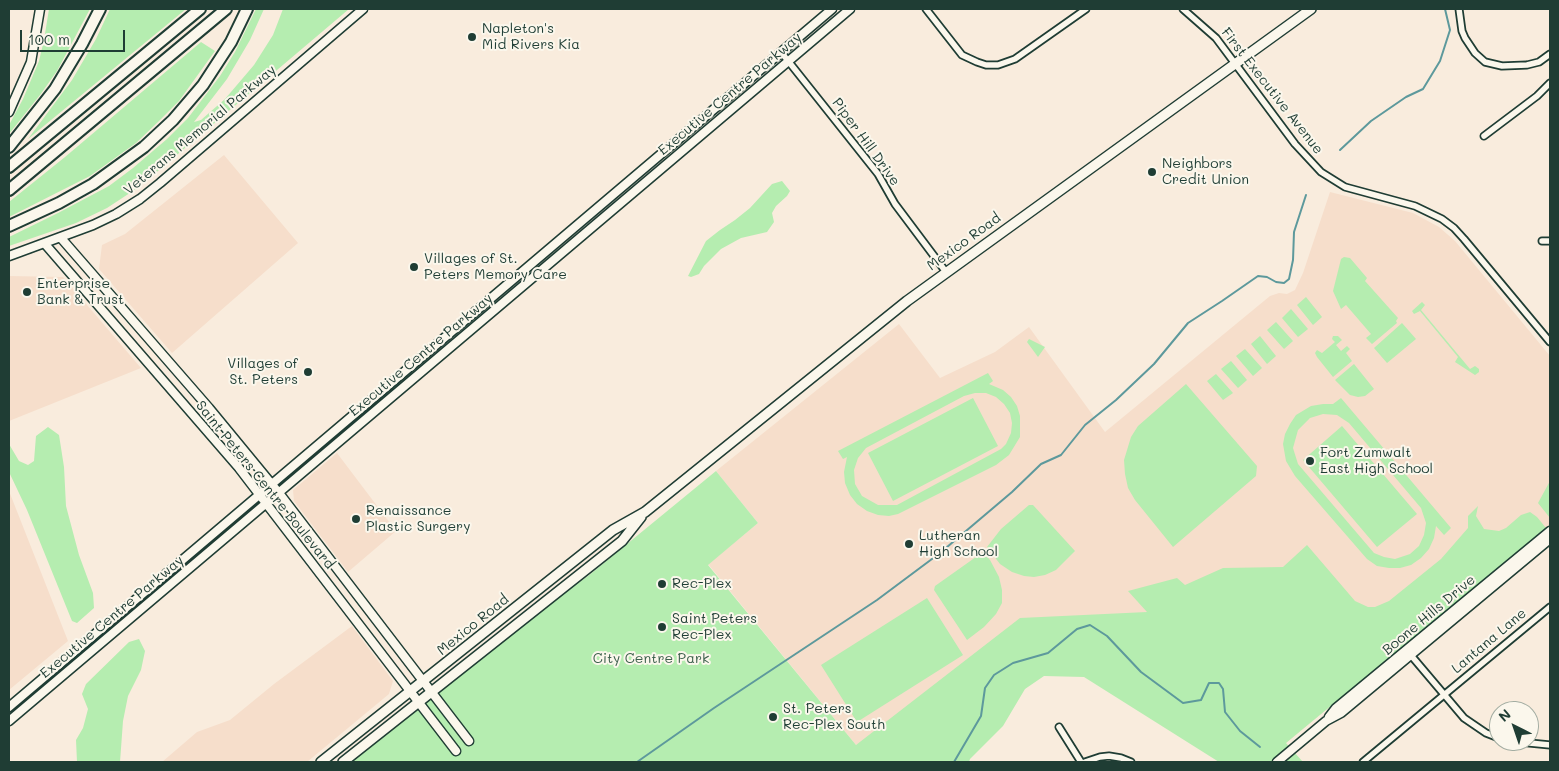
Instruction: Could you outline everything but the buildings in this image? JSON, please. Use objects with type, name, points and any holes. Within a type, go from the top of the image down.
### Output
[{"type":"highway","points":[[9,147],[55,89],[100,9]]},
{"type":"highway","points":[[9,168],[200,9]]},
{"type":"highway","points":[[9,190],[226,9]]},
{"type":"highway","points":[[9,226],[85,189],[113,172],[144,147],[173,120],[203,85],[231,42],[247,9]]},
{"type":"main road","name":"Mexico Road","points":[[321,762],[614,530],[645,512],[874,327],[946,272],[1311,9]]},
{"type":"main road","name":"Mexico Road","points":[[344,762],[622,541],[645,512]]},
{"type":"street","points":[[9,112],[31,62],[40,9]]},
{"type":"street","name":"Veterans Memorial Parkway","points":[[9,256],[61,238],[116,214],[140,198],[363,9]]},
{"type":"street","name":"Executive Centre Parkway","points":[[9,707],[259,493],[832,9]]},
{"type":"street","name":"Executive Centre Parkway","points":[[9,721],[850,9]]},
{"type":"street","points":[[926,9],[962,55],[986,65],[998,65],[1016,59],[1086,9]]},
{"type":"street","name":"First Executive Avenue","points":[[1183,9],[1216,38],[1304,156],[1321,172],[1345,187],[1414,206],[1430,212],[1448,223],[1464,239],[1550,342]]},
{"type":"street","points":[[1459,9],[1462,31],[1474,53],[1485,62],[1502,66],[1526,65],[1539,62],[1550,56]]},
{"type":"street","name":"Piper Hill Drive","points":[[781,52],[878,174],[895,204],[946,272]]},
{"type":"street","points":[[1484,136],[1550,83]]},
{"type":"street","name":"Saint Peters Centre Boulevard","points":[[61,238],[203,400],[271,483],[469,741]]},
{"type":"street","points":[[1542,241],[1550,241]]},
{"type":"street","name":"Saint Peters Centre Boulevard","points":[[45,244],[259,493],[456,751]]},
{"type":"street","name":"Boone Hills Drive","points":[[1277,762],[1326,721],[1341,713],[1408,652],[1550,531]]},
{"type":"street","name":"Boone Hills Drive","points":[[1408,652],[1550,539]]},
{"type":"street","name":"Lantana Lane","points":[[1363,762],[1550,607]]},
{"type":"street","points":[[1408,652],[1464,718],[1474,726],[1489,733]]},
{"type":"street","points":[[1059,727],[1082,762]]},
{"type":"street","points":[[1085,762],[1110,756],[1131,762]]},
{"type":"shaded area","points":[[224,155],[298,243],[172,353],[99,269],[102,245],[125,234]]},
{"type":"shaded area","points":[[1330,192],[1413,213],[1439,227],[1455,241],[1550,356],[1550,524],[1286,743],[1147,612],[856,745],[708,564],[758,523],[716,471],[899,324],[940,378],[995,352],[1029,327],[1105,432],[1270,296],[1279,293],[1287,294],[1295,290],[1303,273]]},
{"type":"shaded area","points":[[9,276],[63,277],[141,368],[9,421]]},
{"type":"shaded area","points":[[337,453],[396,531],[348,572],[294,501],[293,490]]},
{"type":"shaded area","points":[[9,491],[68,641],[9,690]]},
{"type":"shaded area","points":[[352,626],[393,681],[389,694],[307,762],[162,762],[197,732],[230,720],[274,684]]},
{"type":"green space","points":[[49,9],[90,9],[57,71],[9,134],[9,125],[23,99],[39,61]]},
{"type":"green space","points":[[110,9],[186,9],[28,139],[72,80],[96,39]]},
{"type":"green space","points":[[256,9],[264,9],[250,40],[227,79],[194,122],[201,120],[225,99],[254,65],[273,35],[283,9],[349,9],[139,187],[107,208],[76,223],[9,246],[9,237],[109,186],[167,139],[188,118],[220,76],[235,52]]},
{"type":"green space","points":[[201,42],[215,51],[179,101],[136,143],[90,176],[9,217],[9,202]]},
{"type":"green space","points":[[782,181],[790,191],[772,213],[774,222],[767,232],[741,238],[721,249],[704,266],[699,274],[691,277],[688,276],[706,241],[750,208],[772,184]]},
{"type":"green space","points":[[1344,257],[1350,258],[1367,278],[1365,281],[1398,318],[1397,323],[1372,344],[1366,338],[1371,334],[1346,305],[1341,309],[1333,291],[1341,259]]},
{"type":"green space","points":[[1306,297],[1322,317],[1313,325],[1297,305]]},
{"type":"green space","points":[[1422,302],[1425,305],[1421,310],[1470,369],[1475,366],[1479,369],[1479,372],[1475,375],[1455,362],[1458,357],[1420,311],[1414,314],[1412,311]]},
{"type":"green space","points":[[1291,309],[1308,329],[1298,337],[1282,318]]},
{"type":"green space","points":[[1276,322],[1293,341],[1284,349],[1267,330]]},
{"type":"green space","points":[[1402,323],[1416,339],[1387,363],[1374,348]]},
{"type":"green space","points":[[1260,336],[1276,356],[1267,364],[1251,344]]},
{"type":"green space","points":[[1333,336],[1338,336],[1342,340],[1336,345],[1341,351],[1347,346],[1350,349],[1346,353],[1352,361],[1333,377],[1315,353],[1317,350],[1322,353],[1335,342],[1332,339]]},
{"type":"green space","points":[[1029,339],[1045,347],[1038,357],[1027,342]]},
{"type":"green space","points":[[1245,349],[1262,368],[1253,376],[1236,356]]},
{"type":"green space","points":[[1231,361],[1247,380],[1238,388],[1221,369]]},
{"type":"green space","points":[[1354,364],[1374,389],[1365,396],[1350,395],[1335,380]]},
{"type":"green space","points":[[988,373],[993,381],[989,384],[1003,390],[1011,397],[1017,406],[1020,416],[1020,437],[1009,455],[996,465],[898,514],[889,516],[867,511],[857,504],[850,495],[845,483],[844,472],[847,457],[843,459],[838,451]],"holes":[[[986,393],[996,397],[1010,413],[1011,433],[1006,444],[1001,449],[897,505],[878,505],[862,496],[855,484],[854,470],[858,458],[866,448],[964,396]]]},
{"type":"green space","points":[[1216,374],[1233,393],[1223,400],[1207,381]]},
{"type":"green space","points":[[1186,384],[1257,466],[1256,476],[1173,547],[1135,500],[1128,488],[1124,460],[1131,437],[1138,426]]},
{"type":"green space","points":[[973,398],[998,446],[893,501],[868,453]]},
{"type":"green space","points":[[1341,398],[1451,528],[1444,535],[1436,526],[1434,538],[1429,549],[1411,565],[1389,568],[1377,566],[1367,559],[1295,476],[1286,461],[1283,444],[1285,434],[1296,415],[1311,406],[1333,404]],"holes":[[[1323,414],[1337,415],[1349,423],[1421,508],[1426,523],[1424,535],[1419,546],[1410,554],[1395,559],[1374,553],[1298,464],[1293,448],[1298,430],[1310,418]]]},
{"type":"green space","points":[[1342,426],[1417,514],[1377,547],[1303,460]]},
{"type":"green space","points":[[48,427],[59,435],[64,467],[66,506],[79,555],[93,593],[94,608],[77,623],[72,621],[27,510],[9,472],[9,444],[19,461],[28,465],[34,461],[36,436]]},
{"type":"green space","name":"City Centre Park","points":[[716,471],[758,523],[708,565],[856,745],[1020,618],[1147,612],[1128,591],[1177,578],[1185,585],[1223,568],[1283,567],[1307,545],[1355,601],[1368,607],[1375,607],[1389,601],[1441,559],[1468,528],[1468,516],[1478,506],[1476,516],[1484,529],[1499,531],[1506,528],[1521,515],[1530,512],[1546,528],[1286,743],[1303,762],[1219,762],[1084,677],[1044,676],[1025,689],[1003,726],[969,762],[349,762],[588,576]]},
{"type":"green space","points":[[1550,481],[1550,518],[1538,503]]},
{"type":"green space","points":[[1029,505],[1033,505],[1075,551],[1056,570],[1034,577],[1012,572],[1000,564],[987,547],[1001,529]]},
{"type":"green space","points":[[983,552],[990,560],[999,577],[1002,603],[996,614],[984,627],[967,640],[934,590],[935,586]]},
{"type":"green space","points":[[927,598],[963,655],[857,722],[821,665]]},
{"type":"green space","points":[[139,639],[145,651],[141,670],[128,696],[123,721],[120,762],[77,762],[76,740],[83,728],[88,709],[82,694],[86,684],[129,642]]},
{"type":"waterway","points":[[1340,150],[1371,121],[1406,97],[1423,89],[1440,61],[1450,30],[1445,9]]},
{"type":"waterway","points":[[637,762],[714,708],[877,600],[940,553],[1012,492],[1041,464],[1061,455],[1085,425],[1116,400],[1154,364],[1188,323],[1258,276],[1284,283],[1289,279],[1293,260],[1294,232],[1306,195]]},
{"type":"waterway","points":[[954,762],[981,716],[985,688],[994,675],[1013,663],[1048,653],[1077,629],[1090,625],[1107,636],[1141,672],[1183,703],[1201,700],[1209,683],[1219,683],[1223,689],[1225,712],[1240,731],[1260,747]]},
{"type":"place","name":"Napleton's Mid Rivers Kia","points":[[472,37]]},
{"type":"place","name":"Neighbors Credit Union","points":[[1152,172]]},
{"type":"place","name":"Villages of St. Peters Memory Care","points":[[414,267]]},
{"type":"place","name":"Enterprise Bank & Trust","points":[[27,292]]},
{"type":"place","name":"Villages of St. Peters","points":[[308,372]]},
{"type":"place","name":"Fort Zumwalt East High School","points":[[1310,461]]},
{"type":"place","name":"Renaissance Plastic Surgery","points":[[356,519]]},
{"type":"place","name":"Lutheran High School","points":[[909,544]]},
{"type":"place","name":"Rec-Plex","points":[[662,584]]},
{"type":"place","name":"Saint Peters Rec-Plex","points":[[662,627]]},
{"type":"place","name":"St. Peters Rec-Plex South","points":[[773,717]]}]
